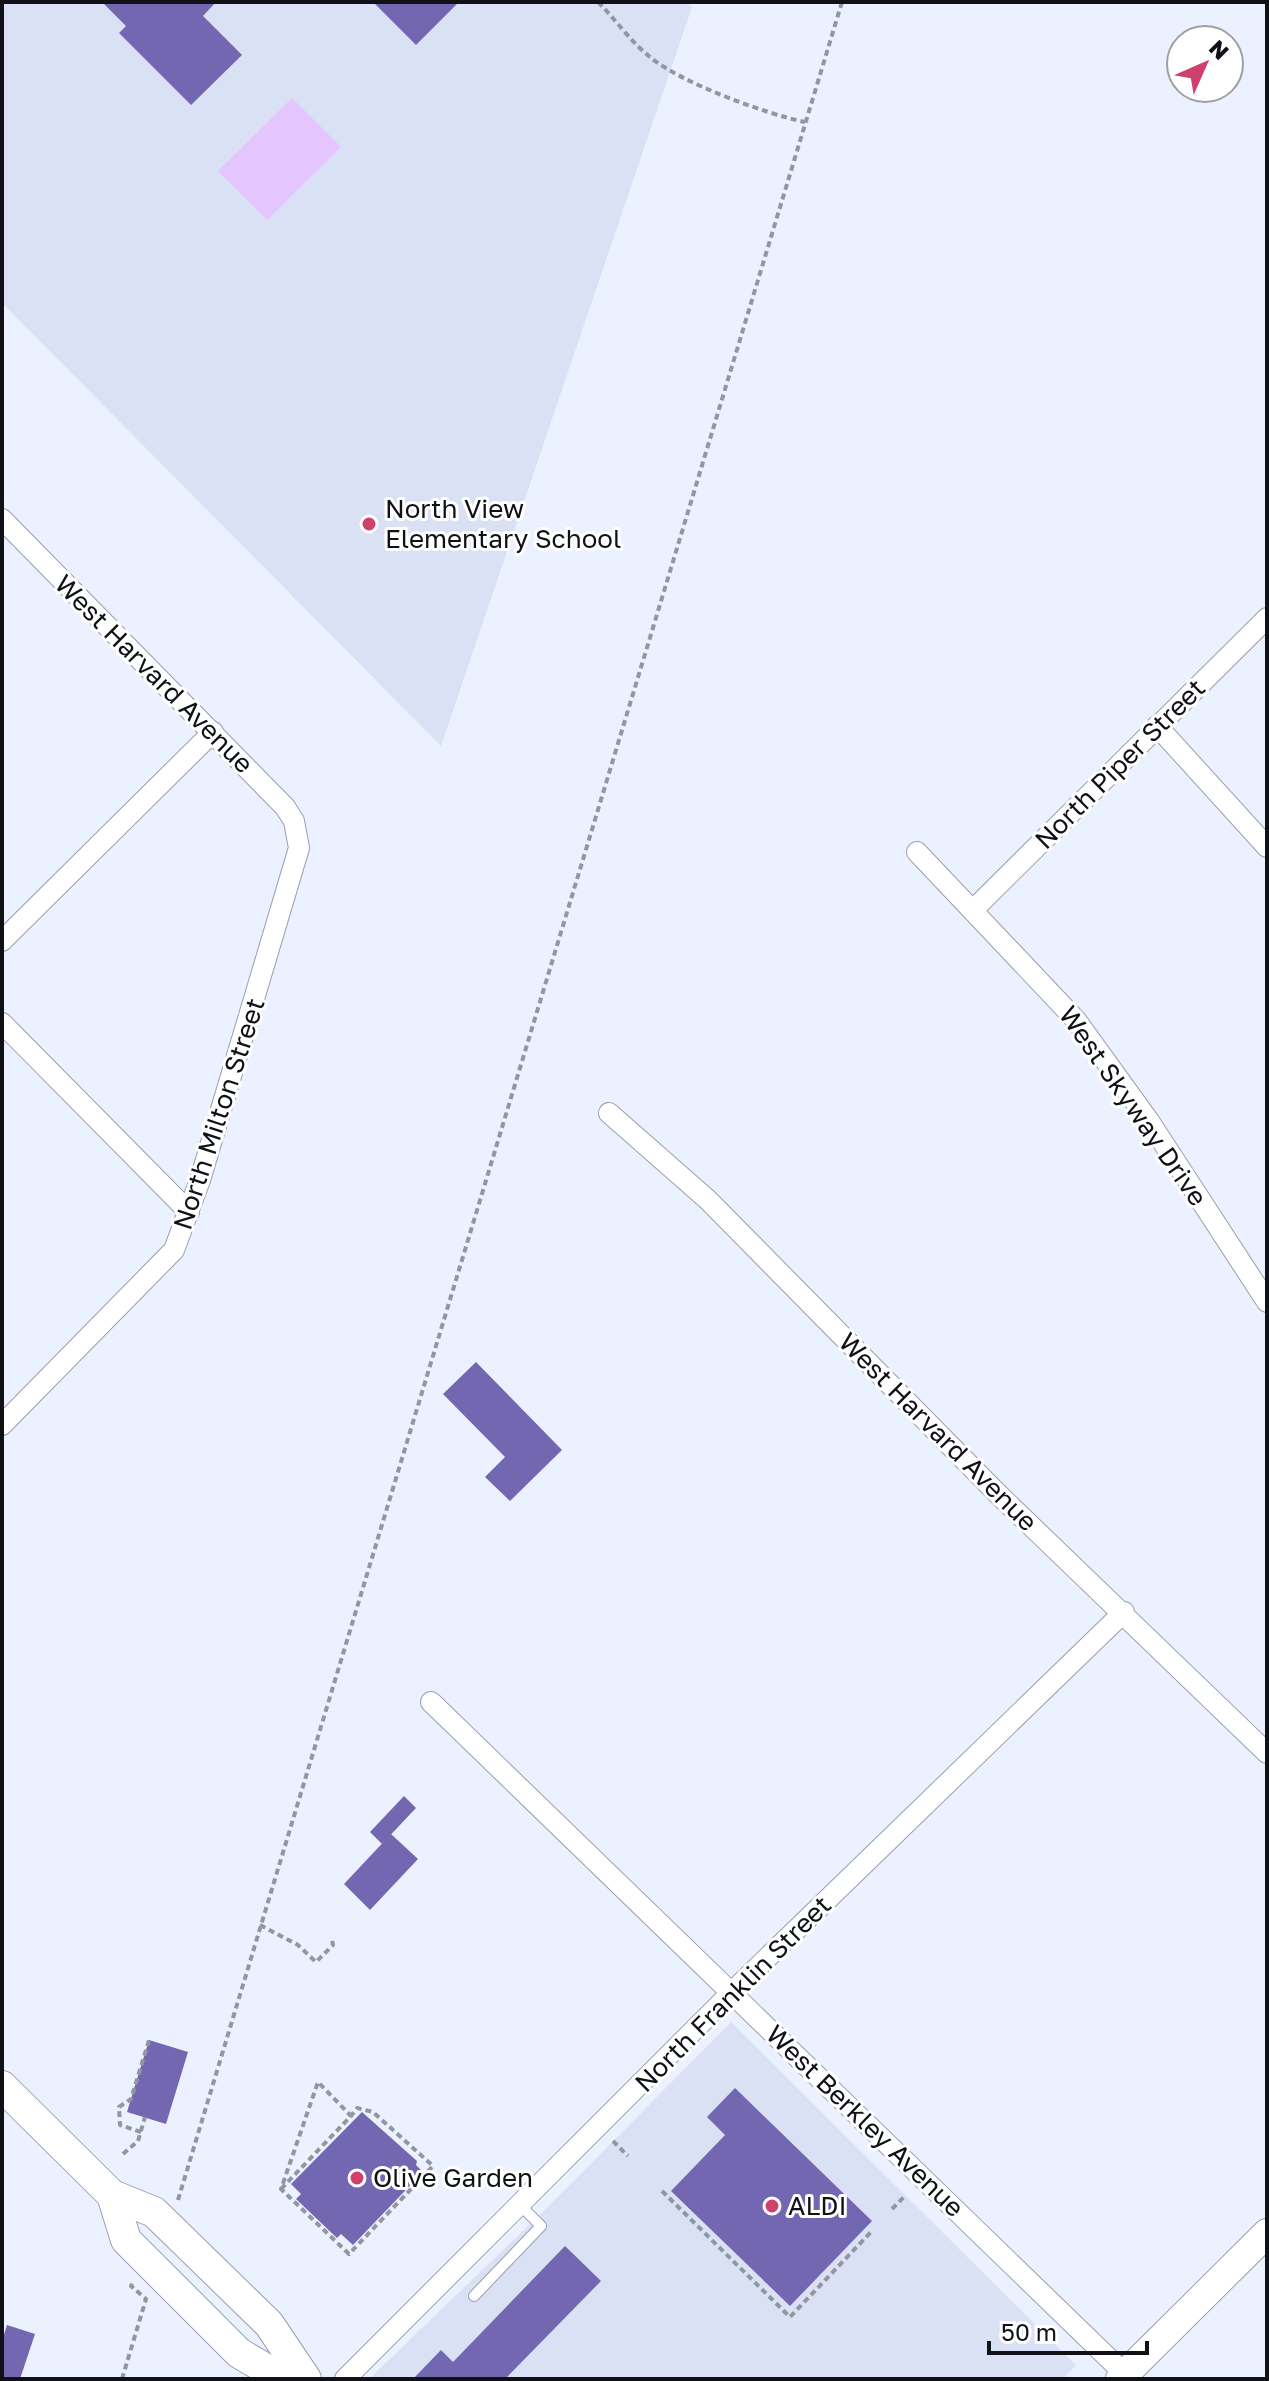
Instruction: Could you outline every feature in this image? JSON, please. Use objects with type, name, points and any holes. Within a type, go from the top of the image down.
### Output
[{"type":"main road","points":[[2,2086],[112,2195],[154,2212],[269,2324],[306,2379]]},
{"type":"main road","points":[[112,2195],[126,2240],[239,2353],[283,2379]]},
{"type":"main road","points":[[1125,2377],[1267,2233]]},
{"type":"street","name":"West Harvard Avenue","points":[[2,519],[285,807],[298,834]]},
{"type":"street","name":"North Piper Street","points":[[973,910],[1267,618]]},
{"type":"street","points":[[1157,726],[1267,847]]},
{"type":"street","points":[[2,941],[213,732]]},
{"type":"street","name":"North Milton Street","points":[[2,1425],[167,1260],[189,1212],[297,864],[298,834]]},
{"type":"street","name":"West Skyway Drive","points":[[917,852],[1036,974],[1103,1055],[1267,1302]]},
{"type":"street","points":[[2,1023],[189,1212]]},
{"type":"street","name":"West Harvard Avenue","points":[[609,1113],[708,1200],[998,1494],[1267,1753]]},
{"type":"street","name":"North Franklin Street","points":[[345,2379],[732,1992],[1124,1612]]},
{"type":"street","name":"West Berkley Avenue","points":[[431,1702],[1125,2377]]},
{"type":"lane","points":[[474,2296],[541,2226],[521,2206]]},
{"type":"path","points":[[598,2],[649,56],[666,68],[775,116],[805,122]]},
{"type":"path","points":[[186,2208],[177,2199],[842,2]]},
{"type":"path","points":[[260,1925],[298,1945],[316,1962],[333,1945],[332,1940]]},
{"type":"path","points":[[141,2132],[120,2125],[119,2107],[131,2099],[149,2040]]},
{"type":"path","points":[[281,2189],[318,2082],[351,2116]]},
{"type":"path","points":[[357,2108],[373,2112],[433,2166],[349,2254],[281,2189],[357,2108]]},
{"type":"path","points":[[123,2154],[138,2141],[145,2117]]},
{"type":"path","points":[[613,2141],[628,2156]]},
{"type":"path","points":[[662,2191],[790,2317],[871,2232]]},
{"type":"path","points":[[892,2209],[905,2196]]},
{"type":"path","points":[[122,2379],[146,2299],[131,2286]]},
{"type":"shaded area","name":"North View Elementary School","points":[[2,2],[688,2],[692,7],[441,746],[2,303]]},
{"type":"shaded area","points":[[292,98],[341,147],[267,220],[218,171]]},
{"type":"shaded area","points":[[731,2022],[1076,2365],[1063,2379],[369,2379],[557,2198]]},
{"type":"building","points":[[102,2],[216,2],[203,16],[242,55],[191,105],[119,33],[126,26]]},
{"type":"building","points":[[373,2],[459,2],[416,45]]},
{"type":"building","points":[[476,1362],[562,1450],[510,1501],[485,1477],[505,1457],[443,1394]]},
{"type":"building","points":[[404,1796],[416,1808],[382,1844],[370,1832]]},
{"type":"building","points":[[391,1834],[418,1859],[370,1910],[344,1884]]},
{"type":"building","points":[[149,2040],[188,2052],[166,2124],[127,2112]]},
{"type":"building","name":"ALDI","points":[[735,2088],[872,2221],[790,2306],[671,2191],[725,2135],[707,2117]]},
{"type":"building","name":"Olive Garden","points":[[362,2112],[417,2161],[416,2165],[423,2172],[353,2245],[341,2234],[337,2238],[296,2199],[301,2194],[291,2184]]},
{"type":"building","points":[[565,2246],[601,2281],[505,2379],[413,2379],[441,2350],[453,2362]]},
{"type":"building","points":[[7,2325],[35,2334],[20,2379],[2,2379],[2,2341]]},
{"type":"place","name":"North View Elementary School","points":[[369,524]]},
{"type":"place","name":"Olive Garden","points":[[357,2178]]},
{"type":"place","name":"ALDI","points":[[772,2206]]}]
